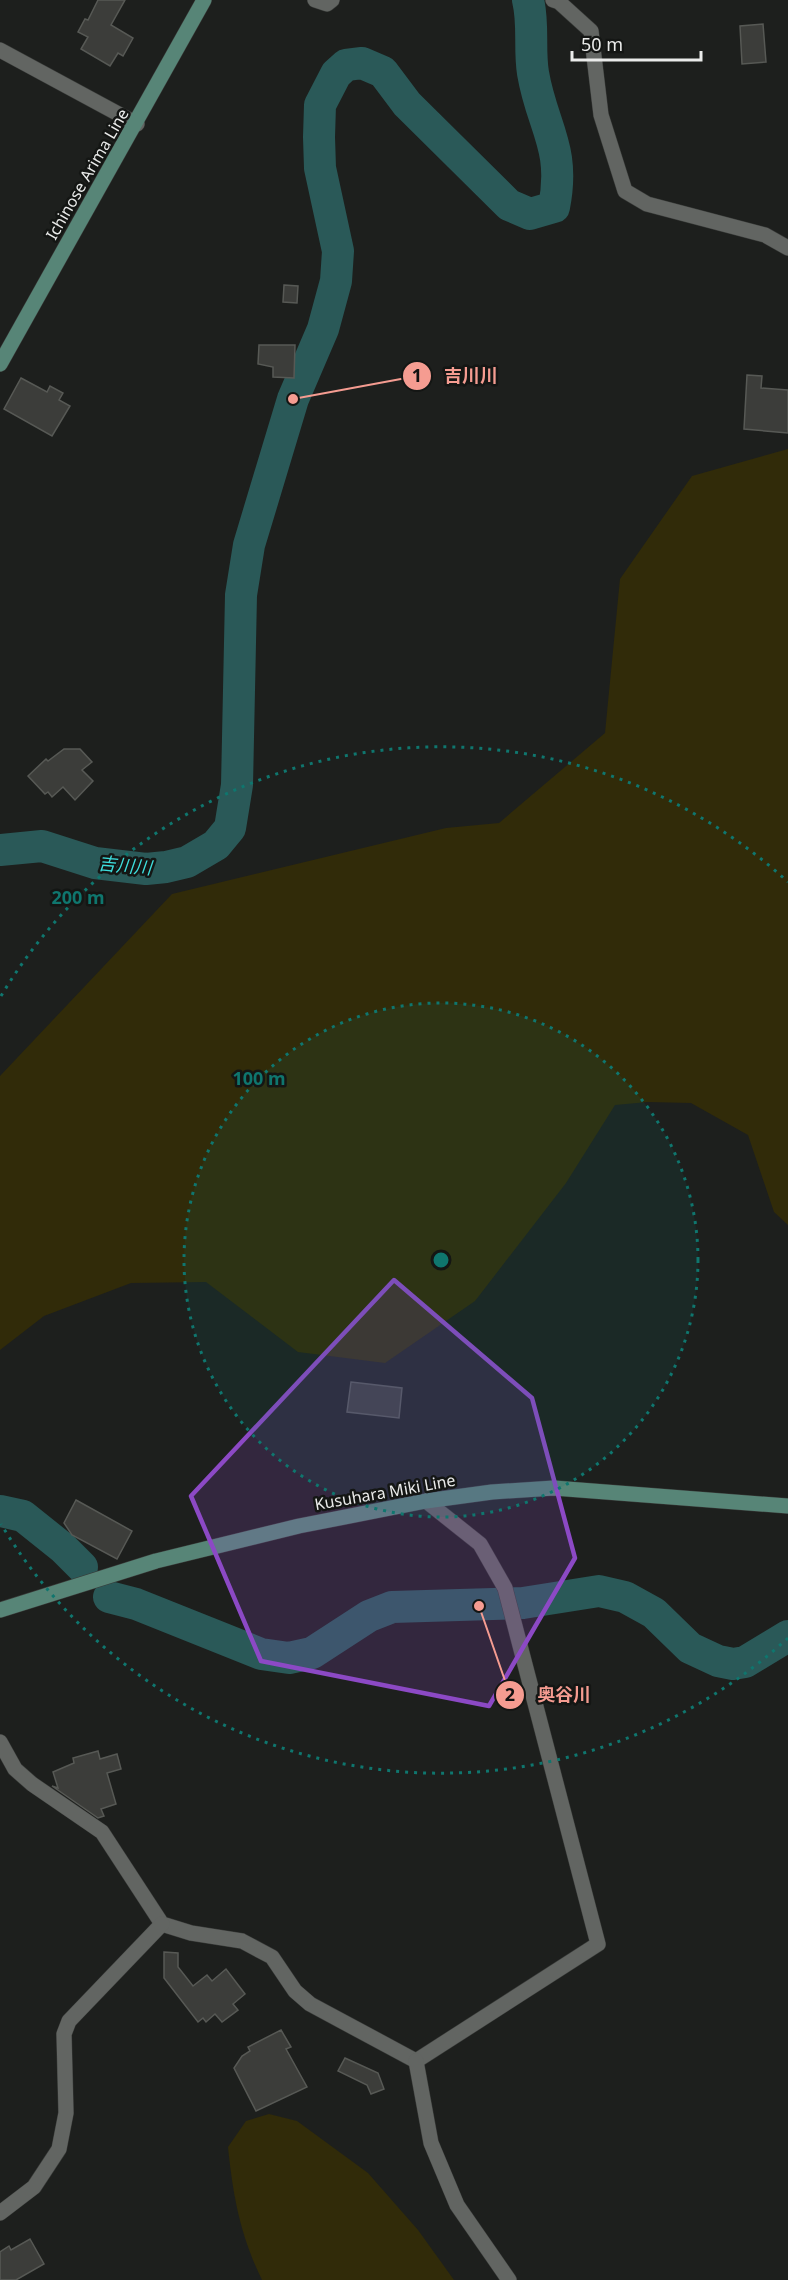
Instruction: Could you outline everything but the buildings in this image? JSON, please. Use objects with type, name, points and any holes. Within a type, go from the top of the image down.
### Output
[{"type":"main road","name":"Ichinose Arima Line","points":[[0,364],[137,124],[202,1]]},
{"type":"main road","name":"Kusuhara Miki Line","points":[[0,1610],[167,1558],[299,1526],[426,1501],[492,1492],[555,1488],[788,1506]]},
{"type":"street","points":[[315,0],[327,4],[332,0]]},
{"type":"street","points":[[556,1],[591,31],[601,115],[625,190],[647,204],[765,235],[788,248]]},
{"type":"street","points":[[0,50],[137,124]]},
{"type":"street","points":[[416,2061],[598,1944],[505,1588],[480,1545],[426,1501]]},
{"type":"street","points":[[0,1742],[15,1769],[32,1784],[102,1832],[162,1924],[191,1933],[242,1941],[272,1957],[295,1990],[310,2004],[416,2061]]},
{"type":"street","points":[[0,2213],[34,2187],[59,2149],[66,2113],[64,2034],[69,2021],[162,1924]]},
{"type":"street","points":[[416,2061],[431,2143],[457,2205],[509,2280]]},
{"type":"highlighted area","points":[[394,1280],[532,1398],[575,1558],[489,1706],[261,1661],[191,1496]]},
{"type":"shaded area","points":[[788,449],[788,1225],[774,1212],[748,1135],[691,1103],[648,1102],[615,1105],[566,1183],[475,1301],[385,1363],[298,1352],[206,1282],[131,1283],[44,1316],[0,1350],[0,1076],[172,894],[446,828],[499,823],[605,733],[620,579],[692,476]]},
{"type":"shaded area","points":[[269,2114],[297,2121],[368,2173],[418,2230],[454,2280],[262,2280],[243,2231],[232,2182],[228,2147],[246,2121]]},
{"type":"waterway","name":"吉川川","points":[[0,850],[42,846],[95,863],[146,869],[187,862],[216,845],[230,828],[237,785],[241,595],[249,545],[293,399],[323,329],[336,281],[338,251],[320,168],[320,105],[336,74],[346,65],[362,63],[383,72],[407,104],[509,205],[530,214],[554,207],[557,186],[555,152],[533,73],[528,0]]},
{"type":"waterway","points":[[0,1511],[23,1516],[63,1548],[82,1567]]},
{"type":"waterway","points":[[109,1597],[136,1604],[261,1654],[289,1658],[312,1653],[369,1616],[392,1607],[523,1603],[599,1591],[625,1597],[654,1613],[690,1648],[718,1661],[733,1664],[745,1662],[788,1636]]},
{"type":"place","name":"吉川川","points":[[293,399]]},
{"type":"place","name":"奥谷川","points":[[479,1606]]}]
